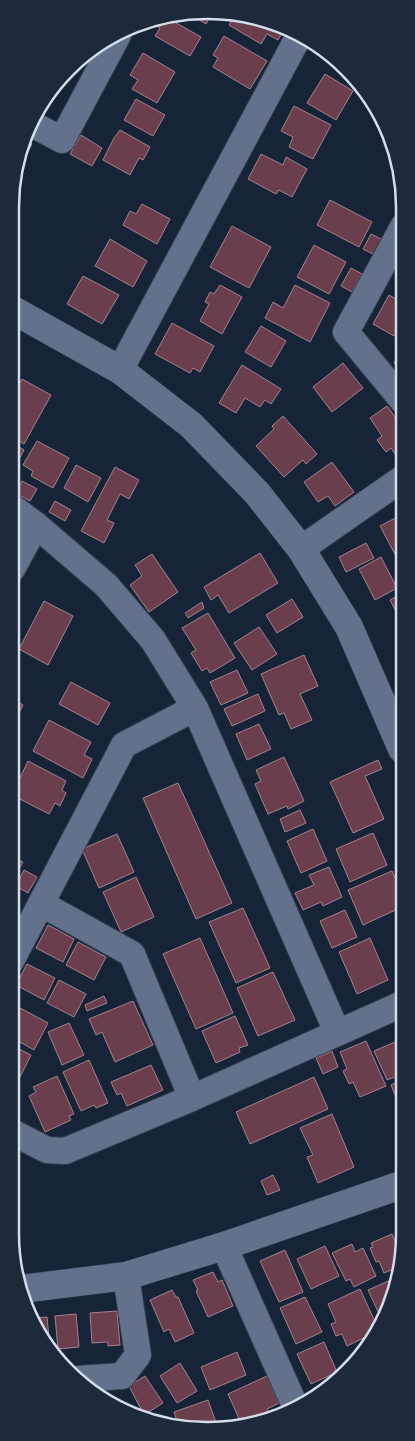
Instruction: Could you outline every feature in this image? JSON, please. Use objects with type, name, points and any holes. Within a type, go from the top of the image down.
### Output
[{"type":"street","points":[[120,370],[296,41]]},
{"type":"street","points":[[37,127],[62,140],[113,44]]},
{"type":"street","points":[[396,240],[346,332],[396,393]]},
{"type":"street","points":[[19,313],[120,370],[191,425],[256,493],[300,549],[349,627],[396,735]]},
{"type":"street","points":[[300,549],[396,483]]},
{"type":"street","points":[[19,513],[36,525],[106,585],[153,640],[195,708],[337,1032]]},
{"type":"street","points":[[19,555],[36,525]]},
{"type":"street","points":[[19,946],[124,745],[195,708]]},
{"type":"street","points":[[42,904],[132,954],[192,1098]]},
{"type":"street","points":[[19,1136],[47,1150],[65,1151],[192,1098],[396,1007]]},
{"type":"street","points":[[27,1288],[126,1276],[224,1246],[396,1188]]},
{"type":"street","points":[[224,1246],[292,1399]]},
{"type":"street","points":[[87,1378],[122,1376],[138,1355],[126,1276]]},
{"type":"building","points":[[198,19],[209,19],[206,24]]},
{"type":"building","points":[[232,20],[256,25],[281,34],[278,40],[267,34],[261,44],[229,25]]},
{"type":"building","points":[[174,22],[201,37],[190,56],[155,36],[160,28],[156,26]]},
{"type":"building","points":[[224,36],[267,61],[250,89],[213,67],[218,58],[213,55]]},
{"type":"building","points":[[143,53],[175,72],[157,103],[132,89],[138,80],[130,75]]},
{"type":"building","points":[[325,74],[353,91],[336,120],[307,103]]},
{"type":"building","points":[[136,99],[165,115],[153,136],[124,120]]},
{"type":"building","points":[[294,106],[331,125],[313,159],[289,147],[293,137],[281,131]]},
{"type":"building","points":[[120,130],[150,147],[143,160],[139,158],[130,175],[103,160]]},
{"type":"building","points":[[81,135],[102,148],[92,166],[70,154]]},
{"type":"building","points":[[261,154],[283,165],[286,157],[307,169],[292,197],[279,190],[276,194],[248,179]]},
{"type":"building","points":[[330,200],[372,222],[359,247],[317,225]]},
{"type":"building","points":[[142,204],[170,219],[157,244],[123,225],[130,211],[136,214]]},
{"type":"building","points":[[232,226],[271,247],[249,288],[210,267]]},
{"type":"building","points":[[371,234],[383,240],[375,255],[363,249]]},
{"type":"building","points":[[110,239],[147,261],[133,287],[95,266]]},
{"type":"building","points":[[314,245],[346,262],[329,294],[297,277]]},
{"type":"building","points":[[351,268],[362,274],[352,292],[341,286]]},
{"type":"building","points":[[83,276],[119,295],[102,324],[67,304]]},
{"type":"building","points":[[220,285],[242,297],[222,334],[200,321],[209,304],[205,302],[210,292],[214,294]]},
{"type":"building","points":[[295,285],[330,303],[310,342],[265,318],[273,302],[283,308]]},
{"type":"building","points":[[389,295],[396,299],[396,332],[394,336],[373,324]]},
{"type":"building","points":[[172,323],[214,346],[200,372],[193,368],[190,373],[155,354]]},
{"type":"building","points":[[261,326],[286,341],[271,367],[245,352]]},
{"type":"building","points":[[343,363],[363,388],[332,412],[313,387]]},
{"type":"building","points":[[242,365],[281,389],[271,404],[265,400],[260,407],[245,398],[236,413],[219,403]]},
{"type":"building","points":[[22,379],[51,395],[24,444],[19,441],[19,384]]},
{"type":"building","points":[[387,406],[396,418],[395,454],[391,448],[386,452],[377,440],[382,436],[370,418]]},
{"type":"building","points":[[283,416],[317,454],[306,464],[303,460],[284,477],[256,446],[274,429],[272,426]]},
{"type":"building","points":[[37,441],[69,458],[53,488],[31,476],[33,471],[23,465]]},
{"type":"building","points":[[19,447],[24,450],[19,460]]},
{"type":"building","points":[[332,462],[354,492],[335,506],[328,496],[318,502],[304,482]]},
{"type":"building","points":[[76,465],[101,478],[88,502],[64,488]]},
{"type":"building","points":[[115,467],[139,480],[129,499],[120,494],[107,520],[114,523],[104,543],[81,531]]},
{"type":"building","points":[[22,481],[37,489],[30,501],[19,495],[19,486]]},
{"type":"building","points":[[55,501],[71,510],[65,521],[49,512]]},
{"type":"building","points":[[396,518],[396,556],[380,526]]},
{"type":"building","points":[[366,543],[374,558],[346,572],[339,557]]},
{"type":"building","points":[[260,553],[278,583],[229,613],[218,595],[211,600],[204,587]]},
{"type":"building","points":[[152,554],[178,592],[149,612],[130,585],[142,576],[135,565]]},
{"type":"building","points":[[381,557],[396,589],[375,600],[359,569]]},
{"type":"building","points":[[396,597],[396,612],[390,600]]},
{"type":"building","points":[[292,599],[303,617],[277,633],[266,615]]},
{"type":"building","points":[[44,601],[73,616],[48,665],[19,649]]},
{"type":"building","points":[[202,602],[204,608],[188,618],[185,613]]},
{"type":"building","points":[[208,613],[235,658],[210,673],[207,668],[202,671],[191,653],[196,650],[182,628]]},
{"type":"building","points":[[259,627],[277,654],[252,670],[234,643]]},
{"type":"building","points":[[304,655],[318,686],[300,694],[312,720],[291,729],[284,713],[279,715],[261,674]]},
{"type":"building","points":[[237,670],[248,693],[221,705],[210,682]]},
{"type":"building","points":[[71,682],[110,703],[98,725],[59,704]]},
{"type":"building","points":[[258,694],[265,711],[232,726],[224,709]]},
{"type":"building","points":[[19,703],[23,705],[19,713]]},
{"type":"building","points":[[49,720],[91,742],[84,755],[92,759],[83,778],[33,751]]},
{"type":"building","points":[[259,724],[271,749],[247,760],[236,734]]},
{"type":"building","points":[[284,757],[304,801],[288,809],[287,806],[268,814],[255,784],[261,781],[256,770]]},
{"type":"building","points":[[378,760],[382,769],[365,776],[384,819],[353,833],[330,782]]},
{"type":"building","points":[[28,761],[66,781],[62,790],[66,793],[60,806],[55,803],[49,814],[19,799],[19,780]]},
{"type":"building","points":[[178,783],[232,903],[196,919],[143,798]]},
{"type":"building","points":[[300,810],[306,823],[285,832],[280,819]]},
{"type":"building","points":[[313,829],[327,861],[301,873],[287,841]]},
{"type":"building","points":[[373,833],[387,865],[350,882],[336,849]]},
{"type":"building","points":[[117,834],[134,872],[99,888],[82,849]]},
{"type":"building","points":[[19,860],[23,862],[19,869]]},
{"type":"building","points":[[329,867],[342,897],[323,906],[321,902],[303,910],[295,893],[314,885],[309,875]]},
{"type":"building","points":[[24,870],[37,877],[28,893],[19,888],[19,880]]},
{"type":"building","points":[[392,871],[396,881],[396,910],[363,925],[348,890]]},
{"type":"building","points":[[136,877],[154,917],[121,932],[103,892]]},
{"type":"building","points":[[243,908],[270,968],[236,983],[209,922]]},
{"type":"building","points":[[345,910],[357,937],[332,948],[320,921]]},
{"type":"building","points":[[48,925],[74,939],[63,962],[36,948]]},
{"type":"building","points":[[200,938],[233,1013],[196,1029],[163,954]]},
{"type":"building","points":[[370,938],[388,980],[357,994],[339,952]]},
{"type":"building","points":[[78,942],[106,957],[94,980],[66,965]]},
{"type":"building","points":[[27,964],[55,978],[44,1000],[19,987],[19,979]]},
{"type":"building","points":[[273,972],[295,1020],[258,1036],[237,988]]},
{"type":"building","points":[[59,980],[86,994],[74,1017],[47,1003]]},
{"type":"building","points":[[104,996],[107,1003],[87,1011],[85,1005]]},
{"type":"building","points":[[133,1001],[153,1045],[115,1062],[102,1032],[96,1035],[89,1019]]},
{"type":"building","points":[[19,1007],[48,1023],[34,1050],[19,1042]]},
{"type":"building","points":[[235,1016],[248,1045],[239,1048],[240,1052],[216,1063],[202,1031]]},
{"type":"building","points":[[69,1023],[84,1055],[62,1065],[48,1032]]},
{"type":"building","points":[[366,1041],[386,1086],[360,1097],[353,1082],[349,1084],[343,1071],[347,1069],[340,1052]]},
{"type":"building","points":[[396,1042],[396,1076],[387,1080],[374,1051]]},
{"type":"building","points":[[19,1049],[31,1055],[19,1079]]},
{"type":"building","points":[[332,1051],[338,1067],[323,1074],[316,1058]]},
{"type":"building","points":[[89,1060],[108,1103],[96,1108],[94,1105],[81,1111],[63,1072]]},
{"type":"building","points":[[151,1065],[163,1090],[127,1106],[121,1093],[117,1095],[111,1082]]},
{"type":"building","points":[[57,1076],[74,1114],[69,1116],[71,1120],[45,1132],[29,1096],[36,1092],[33,1087]]},
{"type":"building","points":[[314,1077],[328,1109],[250,1144],[236,1112]]},
{"type":"building","points":[[396,1083],[396,1097],[391,1085]]},
{"type":"building","points":[[332,1114],[354,1167],[318,1183],[307,1157],[313,1155],[300,1128]]},
{"type":"building","points":[[273,1175],[280,1190],[267,1195],[261,1181]]},
{"type":"building","points":[[392,1234],[396,1243],[393,1269],[384,1273],[379,1261],[376,1262],[370,1248],[373,1247],[371,1243]]},
{"type":"building","points":[[352,1244],[355,1252],[363,1248],[376,1276],[354,1287],[350,1279],[346,1281],[332,1253]]},
{"type":"building","points":[[325,1246],[339,1276],[311,1289],[297,1259]]},
{"type":"building","points":[[285,1250],[303,1292],[279,1302],[260,1261]]},
{"type":"building","points":[[213,1272],[218,1282],[222,1280],[233,1306],[208,1317],[193,1280]]},
{"type":"building","points":[[390,1280],[379,1313],[368,1290]]},
{"type":"building","points":[[360,1289],[375,1321],[364,1338],[347,1346],[342,1334],[336,1336],[331,1324],[336,1322],[328,1304]]},
{"type":"building","points":[[172,1290],[176,1297],[178,1297],[194,1333],[175,1342],[169,1329],[164,1332],[150,1300]]},
{"type":"building","points":[[305,1297],[322,1332],[296,1344],[280,1308]]},
{"type":"building","points":[[117,1311],[120,1345],[108,1346],[108,1342],[92,1343],[90,1313]]},
{"type":"building","points":[[76,1314],[79,1347],[58,1348],[55,1316]]},
{"type":"building","points":[[47,1317],[49,1335],[44,1328],[38,1318]]},
{"type":"building","points":[[324,1342],[337,1371],[311,1384],[297,1354]]},
{"type":"building","points":[[237,1352],[246,1375],[210,1390],[201,1367]]},
{"type":"building","points":[[180,1363],[197,1391],[177,1403],[160,1376]]},
{"type":"building","points":[[145,1376],[163,1403],[148,1412],[142,1410],[129,1386]]},
{"type":"building","points":[[267,1376],[279,1403],[267,1409],[268,1412],[240,1420],[228,1394]]},
{"type":"building","points":[[208,1400],[216,1422],[177,1420],[174,1412]]}]
